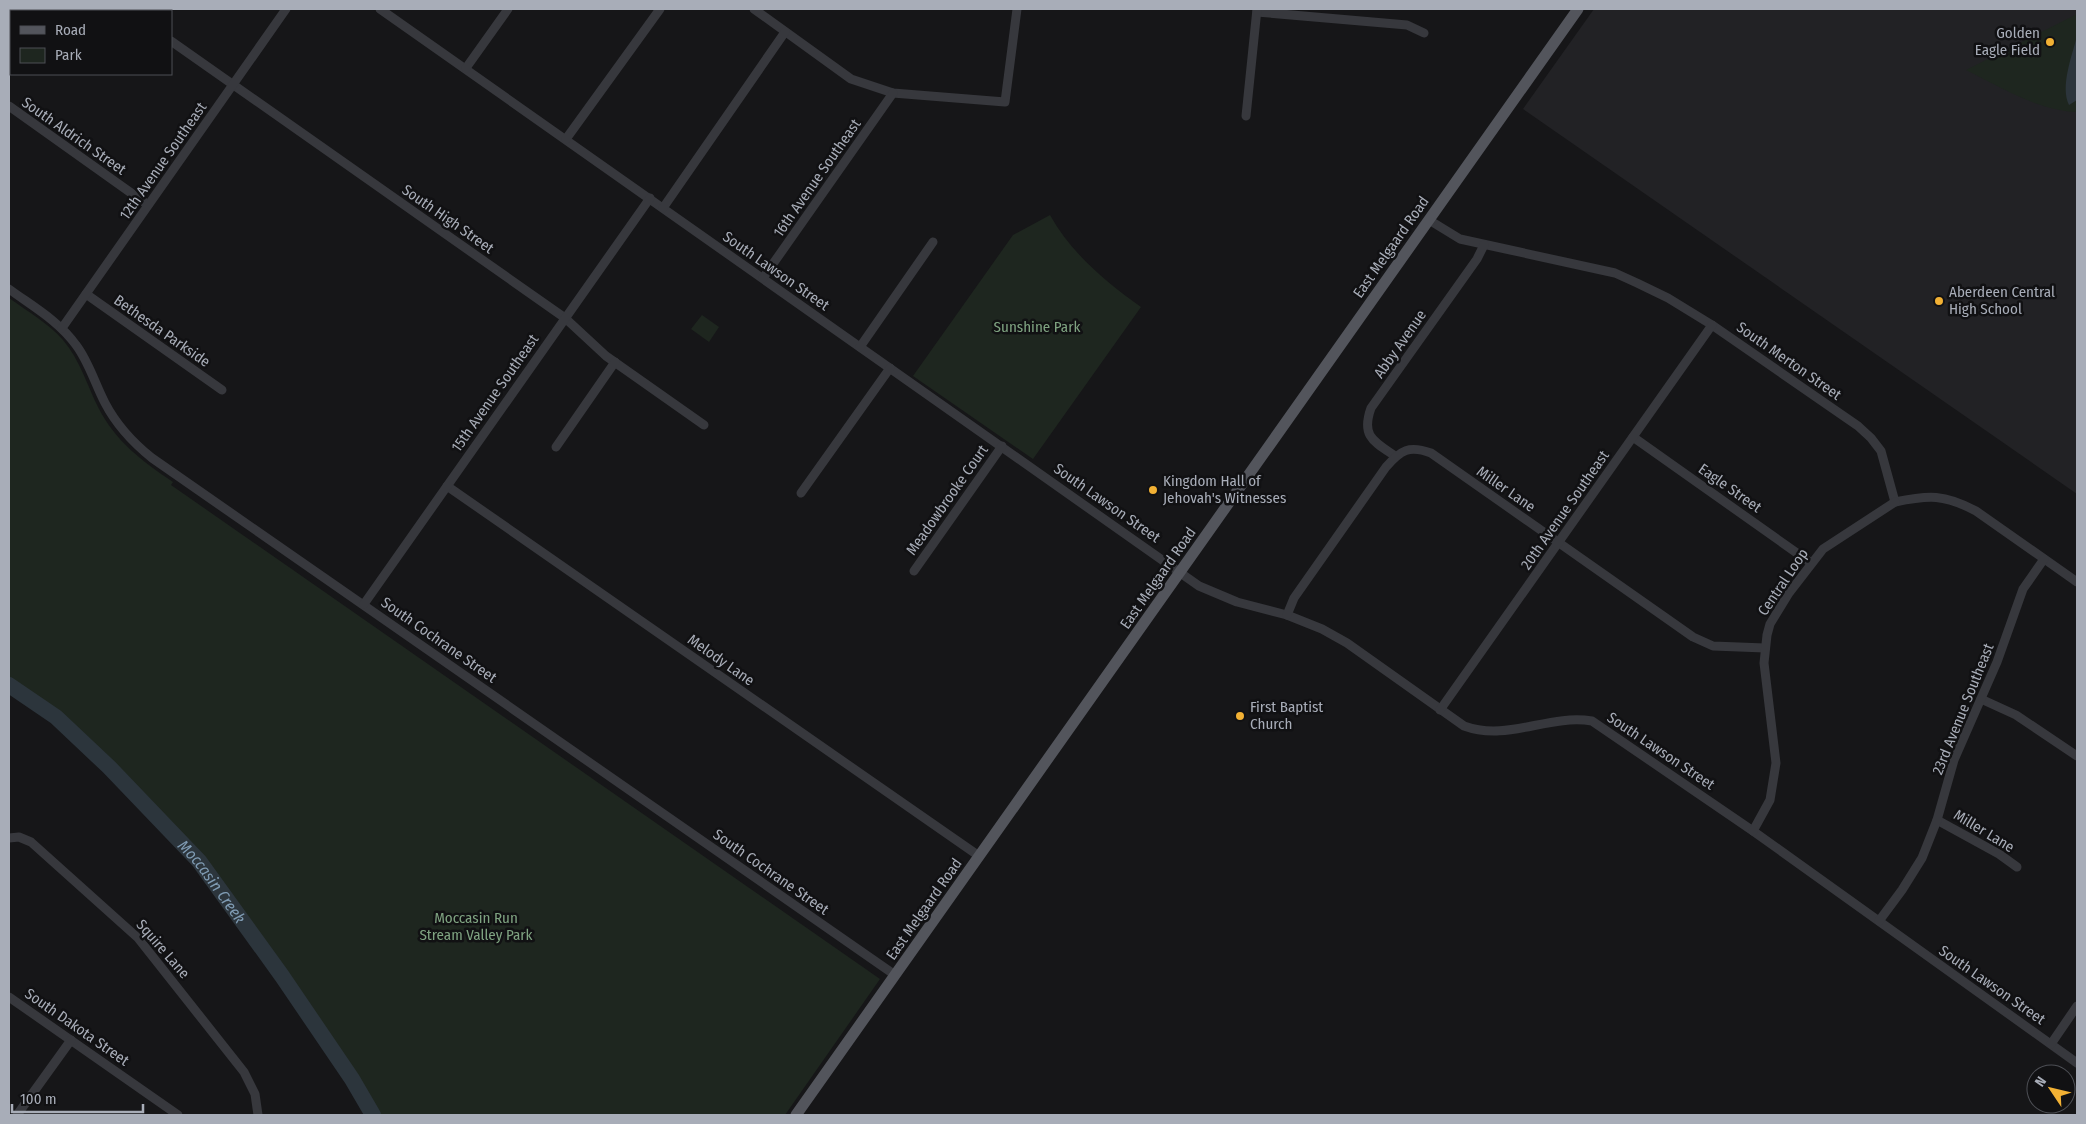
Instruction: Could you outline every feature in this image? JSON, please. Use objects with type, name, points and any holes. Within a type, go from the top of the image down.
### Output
[{"type":"main road","name":"East Melgaard Road","points":[[796,1115],[1578,9]]},
{"type":"street","name":"12th Avenue Southeast","points":[[62,328],[286,9]]},
{"type":"street","name":"South Lawson Street","points":[[380,9],[1199,586],[1236,602],[1306,620],[1347,643],[1464,726],[1485,732],[1505,732],[1536,724],[1570,719],[1592,721],[1752,831],[2077,1062]]},
{"type":"street","points":[[466,68],[508,9]]},
{"type":"street","points":[[566,139],[660,9]]},
{"type":"street","points":[[754,9],[851,78],[894,94],[1005,102],[1017,9]]},
{"type":"street","points":[[1246,116],[1257,10],[1407,25],[1424,33]]},
{"type":"street","points":[[663,208],[785,32]]},
{"type":"street","name":"South High Street","points":[[172,42],[565,318],[615,362],[704,425]]},
{"type":"street","name":"16th Avenue Southeast","points":[[763,278],[894,94]]},
{"type":"street","name":"South Aldrich Street","points":[[9,106],[148,205]]},
{"type":"street","name":"15th Avenue Southeast","points":[[364,604],[650,198]]},
{"type":"street","name":"South Merton Street","points":[[1429,220],[1460,239],[1615,273],[1668,298],[1712,325],[1858,426],[1881,451],[1894,502]]},
{"type":"street","points":[[860,347],[933,242]]},
{"type":"street","name":"Abby Avenue","points":[[1395,456],[1371,438],[1367,432],[1371,408],[1477,259],[1484,245]]},
{"type":"street","name":"South Cochrane Street","points":[[9,289],[62,328],[82,352],[104,403],[120,429],[133,443],[895,975]]},
{"type":"street","name":"Bethesda Parkside","points":[[86,294],[222,390]]},
{"type":"street","name":"20th Avenue Southeast","points":[[1440,710],[1712,325]]},
{"type":"street","points":[[556,447],[615,362]]},
{"type":"street","points":[[801,493],[890,368]]},
{"type":"street","name":"Eagle Street","points":[[1633,436],[1811,562]]},
{"type":"street","name":"Meadowbrooke Court","points":[[914,570],[1002,446]]},
{"type":"street","name":"Miller Lane","points":[[1395,456],[1409,449],[1431,453],[1558,543],[1705,643],[1713,646],[1765,648]]},
{"type":"street","points":[[1287,615],[1294,598],[1395,456]]},
{"type":"street","name":"Melody Lane","points":[[447,486],[979,856]]},
{"type":"street","points":[[1894,502],[1930,496],[1958,502],[1976,511],[2077,582]]},
{"type":"street","name":"Central Loop","points":[[1752,831],[1770,800],[1776,763],[1764,672],[1765,648],[1770,624],[1789,593],[1811,562],[1823,549],[1894,502]]},
{"type":"street","name":"23rd Avenue Southeast","points":[[1879,921],[1902,890],[1922,858],[1937,820],[1954,760],[1997,662],[2023,589],[2044,559]]},
{"type":"street","points":[[1981,699],[2016,715],[2077,756]]},
{"type":"street","name":"Miller Lane","points":[[1937,820],[1984,845],[2017,867]]},
{"type":"street","name":"Squire Lane","points":[[9,838],[19,837],[31,842],[138,938],[244,1072],[255,1094],[258,1115]]},
{"type":"street","name":"South Dakota Street","points":[[9,997],[178,1115]]},
{"type":"street","points":[[2051,1044],[2077,1006]]},
{"type":"street","points":[[17,1115],[71,1040]]},
{"type":"shaded area","name":"Aberdeen Central High School","points":[[1594,9],[2077,9],[2077,494],[1523,109]]},
{"type":"shaded area","points":[[2077,36],[2077,100],[2069,105],[2066,80]]},
{"type":"green space","name":"Golden Eagle Field","points":[[2077,14],[2077,112],[2034,103],[1966,70]]},
{"type":"green space","name":"Sunshine Park","points":[[1050,215],[1068,242],[1090,266],[1141,307],[1033,459],[913,376],[1013,235]]},
{"type":"green space","name":"Moccasin Run Stream Valley Park","points":[[9,298],[44,323],[63,340],[83,373],[98,407],[113,430],[140,458],[173,482],[171,485],[880,979],[785,1115],[373,1115],[352,1079],[282,976],[199,861],[109,767],[56,717],[9,685]]},
{"type":"green space","points":[[702,315],[719,327],[709,342],[691,329]]},
{"type":"waterway","name":"Moccasin Creek","points":[[9,685],[56,717],[109,767],[199,861],[282,976],[352,1079],[373,1115]]},
{"type":"place","name":"Golden Eagle Field","points":[[2050,42]]},
{"type":"place","name":"Aberdeen Central High School","points":[[1939,301]]},
{"type":"place","name":"Kingdom Hall of Jehovah's Witnesses","points":[[1153,490]]},
{"type":"place","name":"First Baptist Church","points":[[1240,716]]}]
